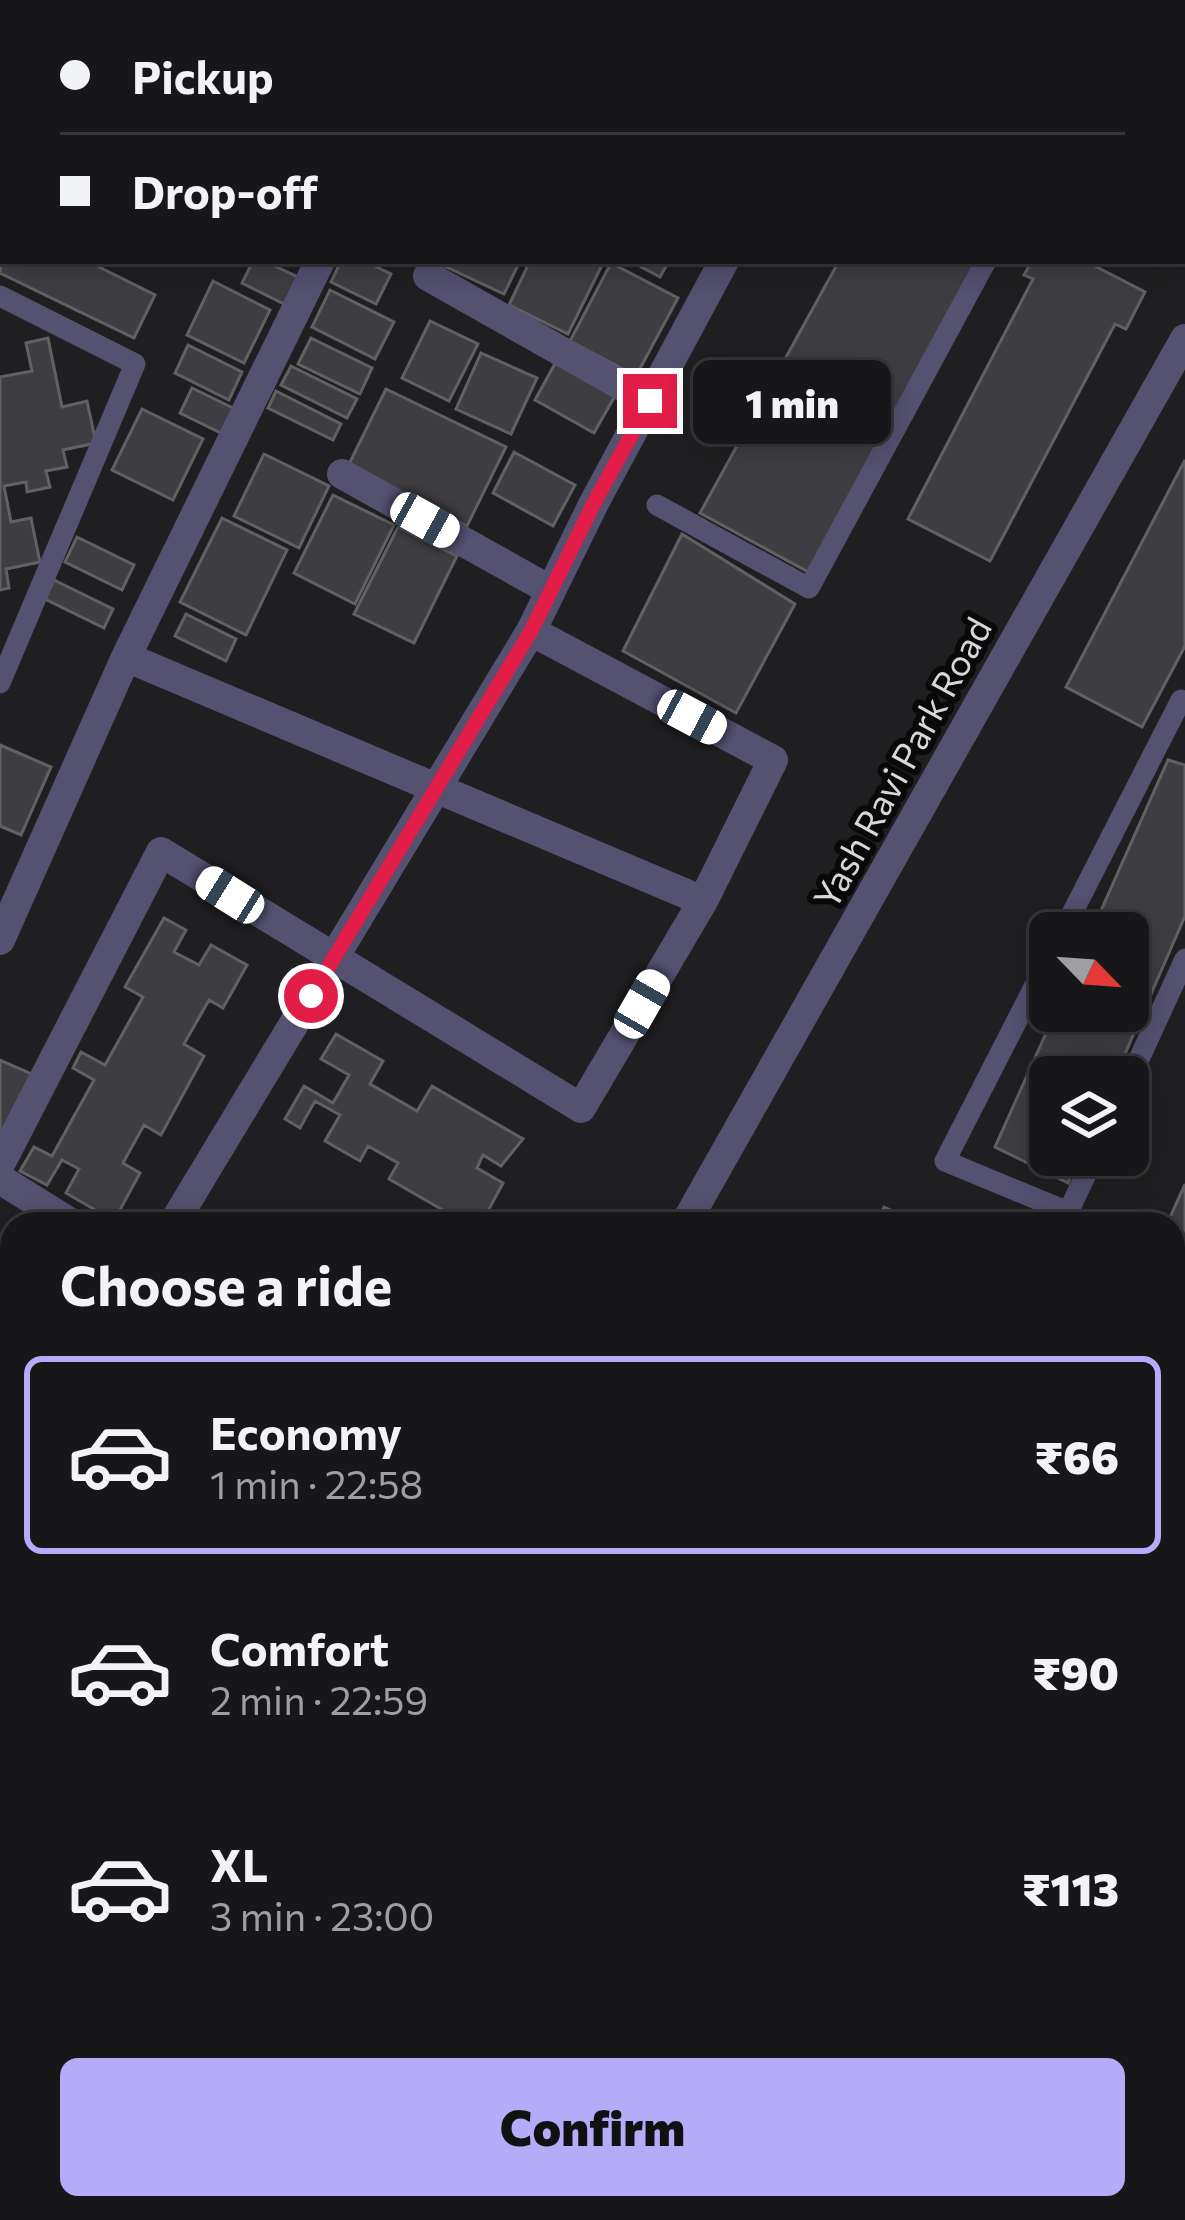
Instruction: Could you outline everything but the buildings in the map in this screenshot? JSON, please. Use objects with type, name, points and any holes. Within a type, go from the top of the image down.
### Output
[{"type":"street","points":[[0,940],[126,657],[319,264]]},
{"type":"street","points":[[180,1212],[531,631],[722,264]]},
{"type":"street","points":[[428,276],[650,401]]},
{"type":"street","name":"Yash Ravi Park Road","points":[[692,1212],[1185,339]]},
{"type":"street","points":[[343,474],[550,590]]},
{"type":"street","points":[[0,1165],[161,852],[581,1108],[703,901],[773,760],[531,631]]},
{"type":"street","points":[[126,657],[703,901]]},
{"type":"street","points":[[0,1179],[53,1212]]},
{"type":"lane","points":[[657,505],[809,588],[984,264]]},
{"type":"lane","points":[[0,296],[135,364],[0,683]]},
{"type":"lane","points":[[1073,912],[1181,700],[1185,702]]},
{"type":"lane","points":[[1140,1056],[1185,959]]},
{"type":"lane","points":[[1029,997],[945,1161],[1052,1212]]},
{"type":"lane","points":[[1068,1212],[1085,1176]]},
{"type":"route","points":[[311,996],[531,631],[650,401]]}]
